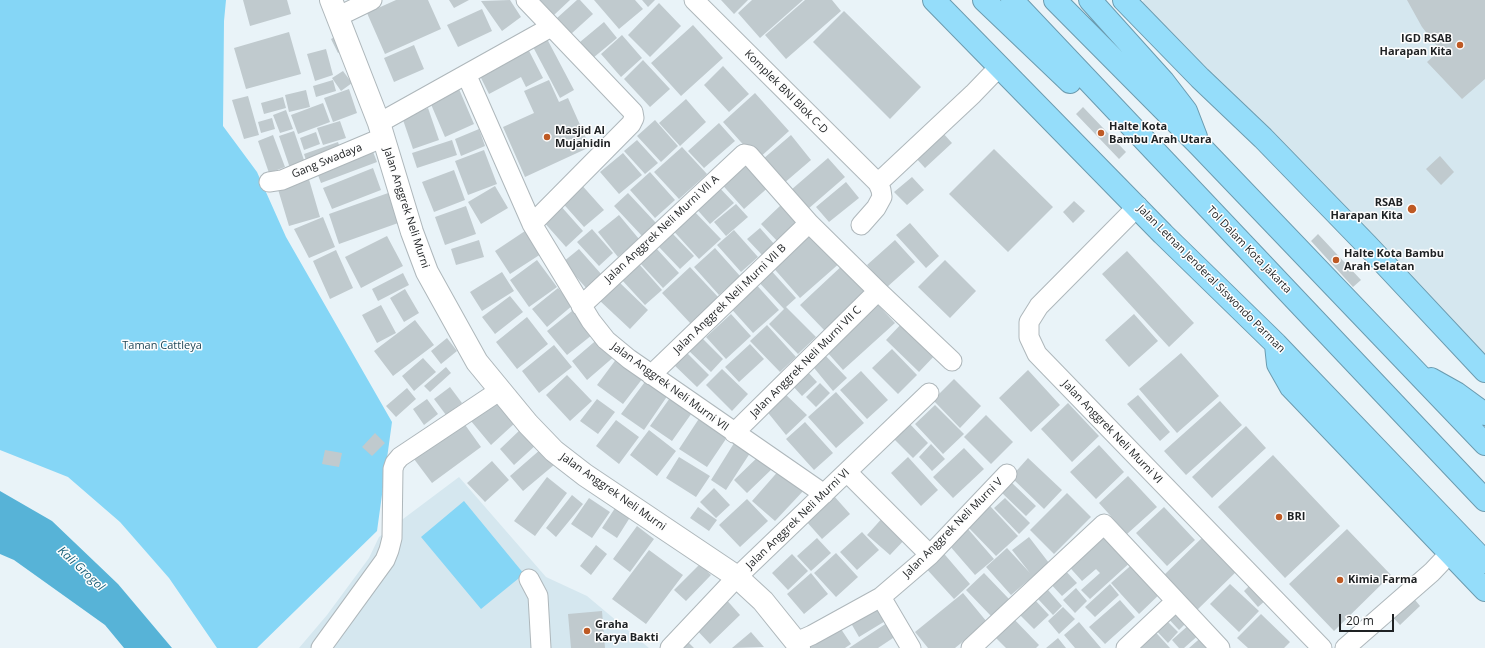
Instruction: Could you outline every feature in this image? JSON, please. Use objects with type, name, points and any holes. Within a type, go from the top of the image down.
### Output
[{"type":"highway","name":"Jalan Letnan Jenderal Siswondo Parman","points":[[934,0],[1138,206],[1163,234],[1276,344],[1485,562]]},
{"type":"highway","points":[[984,0],[1082,94],[1113,121],[1153,150]]},
{"type":"highway","name":"Tol Dalam Kota Jakarta","points":[[1012,0],[1485,500]]},
{"type":"highway","points":[[1055,0],[1198,145],[1485,444]]},
{"type":"highway","points":[[1090,0],[1164,81],[1186,111],[1198,145]]},
{"type":"highway","points":[[1124,0],[1200,78],[1263,138],[1367,245],[1485,371]]},
{"type":"highway","points":[[1276,344],[1278,364],[1291,387],[1485,590]]},
{"type":"highway","points":[[1408,365],[1456,394],[1485,414]]},
{"type":"street","points":[[334,8],[372,0]]},
{"type":"street","points":[[526,0],[633,112],[634,118],[631,124],[532,224]]},
{"type":"street","name":"Komplek BNI Blok C-D","points":[[694,0],[878,183]]},
{"type":"street","name":"Jalan Anggrek Neli Murni","points":[[334,8],[382,130],[412,232],[428,272],[477,362],[499,391],[528,424],[554,450],[579,470],[737,577],[763,601],[797,645]]},
{"type":"street","points":[[382,130],[467,76],[551,27]]},
{"type":"street","points":[[861,225],[876,208],[882,197],[878,183],[973,94],[1000,66]]},
{"type":"street","name":"Jalan Anggrek Neli Murni VII","points":[[467,76],[532,224],[581,306],[606,340],[651,375],[824,494]]},
{"type":"street","name":"Gang Swadaya","points":[[269,182],[282,180],[382,130]]},
{"type":"street","name":"Jalan Anggrek Neli Murni VII A","points":[[581,306],[744,154],[749,155],[809,223]]},
{"type":"street","name":"Jalan Anggrek Neli Murni VI","points":[[1138,206],[1039,306],[1029,322],[1029,337],[1036,354],[1322,648]]},
{"type":"street","points":[[809,223],[952,361]]},
{"type":"street","name":"Jalan Anggrek Neli Murni VII B","points":[[651,375],[809,223]]},
{"type":"street","name":"Jalan Anggrek Neli Murni VII C","points":[[734,433],[878,291]]},
{"type":"street","points":[[321,648],[387,555],[392,538],[393,469],[395,463],[400,457],[499,391]]},
{"type":"street","name":"Jalan Anggrek Neli Murni VI","points":[[670,648],[737,577],[929,393]]},
{"type":"street","points":[[847,472],[930,555]]},
{"type":"street","name":"Jalan Anggrek Neli Murni V","points":[[797,645],[812,635],[881,597],[930,555],[1007,474]]},
{"type":"street","points":[[978,646],[1104,524],[1220,648]]},
{"type":"street","points":[[1346,648],[1432,572],[1449,554]]},
{"type":"street","points":[[529,579],[538,596],[541,648]]},
{"type":"street","points":[[881,597],[911,648]]},
{"type":"street","points":[[1126,648],[1176,601]]},
{"type":"shaded area","name":"RSAB Harapan Kita","points":[[1144,0],[1485,0],[1485,356],[1141,3]]},
{"type":"shaded area","points":[[459,477],[546,577],[587,596],[649,648],[299,648],[327,615],[369,558],[379,537]]},
{"type":"green space","name":"Taman Cattleya","points":[[0,0],[226,0],[224,21],[223,126],[257,172],[286,237],[392,422],[377,531],[257,648],[217,648],[169,578],[120,522],[68,477],[0,450]]},
{"type":"green space","points":[[464,501],[524,574],[481,609],[421,537]]},
{"type":"water","name":"Kali Grogol","points":[[0,491],[52,521],[118,584],[172,648],[124,648],[105,625],[14,560],[0,554]]},
{"type":"building","points":[[243,0],[287,0],[291,14],[250,26]]},
{"type":"building","points":[[396,0],[428,0],[441,29],[385,54],[367,13]]},
{"type":"building","points":[[449,0],[469,0],[454,8]]},
{"type":"building","points":[[510,0],[521,17],[502,31],[481,1]]},
{"type":"building","points":[[540,0],[570,0],[554,15]]},
{"type":"building","points":[[577,0],[580,0],[593,14],[571,34],[557,18]]},
{"type":"building","points":[[594,0],[635,0],[643,9],[619,29]]},
{"type":"building","points":[[642,0],[655,0],[648,7]]},
{"type":"building","points":[[721,0],[748,0],[734,14]]},
{"type":"building","points":[[752,0],[803,0],[760,38],[738,13]]},
{"type":"building","points":[[805,0],[832,0],[841,11],[786,59],[765,35]]},
{"type":"building","name":"IGD RSAB Harapan Kita","points":[[1407,0],[1485,0],[1485,79],[1462,99],[1427,62],[1440,50],[1422,27]]},
{"type":"building","points":[[659,3],[681,26],[650,57],[628,35]]},
{"type":"building","points":[[482,9],[492,31],[458,47],[447,25]]},
{"type":"building","points":[[844,11],[921,87],[890,119],[813,42]]},
{"type":"building","points":[[604,22],[617,38],[593,58],[580,42]]},
{"type":"building","points":[[693,25],[723,58],[681,96],[651,63]]},
{"type":"building","points":[[289,32],[301,74],[246,89],[234,48]]},
{"type":"building","points":[[340,34],[347,49],[338,53],[331,39]]},
{"type":"building","points":[[622,35],[642,58],[621,77],[601,54]]},
{"type":"building","points":[[546,37],[574,90],[560,98],[532,45]]},
{"type":"building","points":[[414,45],[424,69],[394,82],[384,58]]},
{"type":"building","points":[[527,47],[543,78],[526,87],[521,77],[489,94],[478,72]]},
{"type":"building","points":[[326,49],[333,75],[315,81],[307,54]]},
{"type":"building","points":[[643,60],[670,89],[650,107],[624,79]]},
{"type":"building","points":[[723,66],[749,94],[729,112],[704,85]]},
{"type":"building","points":[[343,71],[352,83],[341,91],[332,78]]},
{"type":"building","points":[[333,80],[336,91],[316,97],[313,86]]},
{"type":"building","name":"Masjid Al Mujahidin","points":[[549,80],[559,102],[568,98],[590,147],[525,177],[503,127],[534,113],[524,91]]},
{"type":"building","points":[[349,89],[357,113],[333,122],[324,98]]},
{"type":"building","points":[[459,89],[474,124],[445,137],[430,102]]},
{"type":"building","points":[[306,90],[310,107],[289,112],[285,95]]},
{"type":"building","points":[[755,93],[789,131],[757,160],[723,122]]},
{"type":"building","points":[[248,96],[259,135],[244,139],[232,100]]},
{"type":"building","points":[[283,97],[286,108],[264,114],[261,103]]},
{"type":"building","points":[[686,99],[706,122],[680,146],[659,123]]},
{"type":"building","points":[[323,103],[330,122],[298,134],[291,115]]},
{"type":"building","name":"Halte Kota Bambu Arah Utara","points":[[1083,107],[1126,152],[1119,159],[1076,114]]},
{"type":"building","points":[[428,108],[439,140],[413,149],[402,117]]},
{"type":"building","points":[[286,110],[293,129],[280,133],[273,115]]},
{"type":"building","points":[[272,118],[275,129],[261,133],[258,122]]},
{"type":"building","points":[[655,120],[678,146],[661,162],[637,136]]},
{"type":"building","points":[[340,121],[346,138],[323,145],[317,128]]},
{"type":"building","points":[[719,123],[735,141],[704,168],[688,151]]},
{"type":"building","points":[[479,129],[485,146],[461,156],[455,139]]},
{"type":"building","points":[[294,131],[305,163],[290,168],[279,136]]},
{"type":"building","points":[[316,132],[320,144],[304,150],[300,138]]},
{"type":"building","points":[[942,132],[952,143],[925,168],[915,157]]},
{"type":"building","points":[[273,135],[285,167],[269,173],[258,141]]},
{"type":"building","points":[[791,135],[811,160],[783,184],[763,159]]},
{"type":"building","points":[[452,140],[457,155],[417,168],[412,153]]},
{"type":"building","points":[[637,140],[658,163],[645,174],[624,151]]},
{"type":"building","points":[[338,142],[342,154],[308,166],[304,154]]},
{"type":"building","points":[[682,147],[707,174],[679,199],[654,172]]},
{"type":"building","points":[[372,149],[377,162],[321,183],[316,170]]},
{"type":"building","points":[[994,149],[1053,207],[1008,252],[949,194]]},
{"type":"building","points":[[484,150],[497,184],[468,195],[455,161]]},
{"type":"building","points":[[623,153],[642,175],[619,194],[600,172]]},
{"type":"building","points":[[746,155],[772,184],[744,209],[718,180]]},
{"type":"building","points":[[1440,156],[1454,172],[1441,185],[1426,169]]},
{"type":"building","points":[[828,158],[845,177],[808,209],[791,190]]},
{"type":"building","points":[[373,168],[381,190],[332,209],[323,188]]},
{"type":"building","points":[[454,170],[465,200],[434,212],[422,182]]},
{"type":"building","points":[[650,172],[675,200],[655,218],[630,190]]},
{"type":"building","points":[[308,176],[320,217],[289,226],[277,186]]},
{"type":"building","points":[[912,177],[924,190],[907,205],[894,192]]},
{"type":"building","points":[[579,182],[604,210],[584,227],[559,199]]},
{"type":"building","points":[[846,182],[859,198],[829,222],[816,207]]},
{"type":"building","points":[[716,184],[734,203],[710,224],[693,205]]},
{"type":"building","points":[[495,186],[508,208],[481,224],[468,202]]},
{"type":"building","points":[[391,192],[401,222],[339,244],[329,214]]},
{"type":"building","points":[[628,193],[656,223],[642,236],[614,206]]},
{"type":"building","points":[[1074,201],[1085,211],[1073,223],[1063,212]]},
{"type":"building","points":[[559,204],[583,231],[566,247],[542,220]]},
{"type":"building","points":[[736,204],[748,217],[726,236],[714,222]]},
{"type":"building","points":[[781,205],[799,225],[779,243],[761,224]]},
{"type":"building","points":[[466,206],[476,234],[445,245],[435,217]]},
{"type":"building","points":[[690,207],[721,239],[699,259],[669,226]]},
{"type":"building","points":[[619,215],[639,239],[618,257],[598,232]]},
{"type":"building","points":[[323,217],[335,247],[309,258],[294,229]]},
{"type":"building","points":[[910,223],[939,256],[926,268],[896,235]]},
{"type":"building","points":[[760,228],[775,245],[763,256],[747,239]]},
{"type":"building","points":[[811,228],[841,262],[800,298],[770,264]]},
{"type":"building","points":[[592,229],[613,253],[599,266],[577,242]]},
{"type":"building","points":[[734,230],[758,257],[741,272],[717,245]]},
{"type":"building","points":[[525,231],[541,254],[510,274],[495,251]]},
{"type":"building","points":[[673,234],[694,256],[680,269],[659,247]]},
{"type":"building","name":"Halte Kota Bambu Arah Selatan","points":[[1318,234],[1361,280],[1353,287],[1311,241]]},
{"type":"building","points":[[387,236],[403,266],[361,288],[345,257]]},
{"type":"building","points":[[479,240],[484,257],[456,265],[451,249]]},
{"type":"building","points":[[895,240],[915,262],[886,288],[867,265]]},
{"type":"building","points":[[656,248],[679,273],[663,288],[640,263]]},
{"type":"building","points":[[715,248],[740,276],[719,295],[694,267]]},
{"type":"building","points":[[579,249],[602,275],[587,289],[563,262]]},
{"type":"building","points":[[336,250],[353,288],[330,299],[313,261]]},
{"type":"building","points":[[1127,251],[1194,323],[1169,347],[1102,274]]},
{"type":"building","points":[[537,260],[557,287],[529,307],[510,280]]},
{"type":"building","points":[[945,260],[976,291],[950,318],[918,287]]},
{"type":"building","points":[[846,262],[872,289],[826,332],[800,305]]},
{"type":"building","points":[[638,263],[662,290],[645,305],[621,279]]},
{"type":"building","points":[[767,266],[796,298],[786,307],[816,337],[798,354],[769,324],[784,309],[754,277]]},
{"type":"building","points":[[690,267],[719,298],[691,324],[662,293]]},
{"type":"building","points":[[502,272],[514,291],[482,311],[470,292]]},
{"type":"building","points":[[403,273],[409,285],[378,301],[372,289]]},
{"type":"building","points":[[618,281],[648,310],[630,329],[599,300]]},
{"type":"building","points":[[753,281],[779,310],[753,333],[727,304]]},
{"type":"building","points":[[558,288],[573,305],[547,327],[532,309]]},
{"type":"building","points":[[405,289],[419,313],[404,322],[390,298]]},
{"type":"building","points":[[510,296],[523,312],[495,334],[482,317]]},
{"type":"building","points":[[381,305],[396,333],[377,343],[362,315]]},
{"type":"building","points":[[878,305],[895,323],[843,370],[827,352]]},
{"type":"building","points":[[577,307],[597,331],[567,355],[547,331]]},
{"type":"building","points":[[731,314],[751,336],[726,359],[706,337]]},
{"type":"building","points":[[1134,314],[1158,341],[1129,367],[1105,340]]},
{"type":"building","points":[[527,317],[548,344],[517,369],[496,342]]},
{"type":"building","points":[[415,320],[434,345],[393,376],[374,351]]},
{"type":"building","points":[[904,321],[937,353],[919,372],[886,340]]},
{"type":"building","points":[[767,325],[796,357],[780,372],[750,341]]},
{"type":"building","points":[[700,336],[723,359],[711,372],[687,349]]},
{"type":"building","points":[[600,337],[616,355],[587,380],[572,361]]},
{"type":"building","points":[[447,338],[457,351],[441,364],[431,351]]},
{"type":"building","points":[[750,344],[764,359],[739,382],[725,367]]},
{"type":"building","points":[[554,345],[572,367],[539,393],[522,371]]},
{"type":"building","points":[[892,349],[917,375],[898,394],[872,368]]},
{"type":"building","points":[[684,350],[709,375],[697,387],[671,362]]},
{"type":"building","points":[[822,352],[847,378],[833,391],[810,363]]},
{"type":"building","points":[[1181,353],[1219,396],[1177,433],[1139,389]]},
{"type":"building","points":[[620,354],[646,374],[623,404],[597,385]]},
{"type":"building","points":[[423,358],[436,372],[414,391],[402,376]]},
{"type":"building","points":[[446,367],[451,373],[430,392],[424,386]]},
{"type":"building","points":[[722,369],[748,394],[732,411],[706,385]]},
{"type":"building","points":[[806,370],[817,382],[802,396],[791,384]]},
{"type":"building","points":[[1028,370],[1060,405],[1031,432],[999,398]]},
{"type":"building","points":[[861,371],[888,400],[867,419],[840,390]]},
{"type":"building","points":[[567,375],[592,401],[570,421],[546,395]]},
{"type":"building","points":[[647,379],[668,395],[644,430],[621,414]]},
{"type":"building","points":[[954,379],[981,406],[960,428],[933,400]]},
{"type":"building","points":[[820,383],[830,393],[816,407],[806,397]]},
{"type":"building","points":[[450,387],[462,403],[446,415],[434,399]]},
{"type":"building","points":[[407,388],[416,399],[396,417],[386,406]]},
{"type":"building","points":[[783,392],[807,415],[786,435],[765,409]]},
{"type":"building","points":[[836,392],[864,423],[836,448],[808,417]]},
{"type":"building","points":[[672,395],[694,410],[672,441],[650,426]]},
{"type":"building","points":[[1138,395],[1170,432],[1160,441],[1127,404]]},
{"type":"building","points":[[427,399],[438,414],[424,425],[413,409]]},
{"type":"building","points":[[597,399],[615,412],[598,434],[580,421]]},
{"type":"building","points":[[495,400],[515,423],[491,445],[471,421]]},
{"type":"building","points":[[1220,401],[1242,425],[1186,475],[1164,451]]},
{"type":"building","points":[[1068,403],[1099,436],[1072,462],[1041,429]]},
{"type":"building","points":[[935,405],[964,434],[943,454],[915,424]]},
{"type":"building","points":[[702,414],[730,433],[707,467],[679,449]]},
{"type":"building","points":[[986,415],[1013,442],[991,464],[964,437]]},
{"type":"building","points":[[616,420],[639,437],[619,464],[596,446]]},
{"type":"building","points":[[463,422],[481,447],[432,483],[414,459]]},
{"type":"building","points":[[805,422],[833,453],[814,470],[786,439]]},
{"type":"building","points":[[908,422],[928,443],[913,458],[892,437]]},
{"type":"building","points":[[1246,426],[1266,448],[1212,498],[1192,477]]},
{"type":"building","points":[[522,428],[537,444],[514,465],[500,449]]},
{"type":"building","points":[[649,430],[676,451],[657,476],[630,455]]},
{"type":"building","points":[[375,433],[385,443],[372,456],[362,447]]},
{"type":"building","points":[[736,440],[752,450],[726,490],[711,480]]},
{"type":"building","points":[[931,444],[945,459],[932,471],[919,457]]},
{"type":"building","points":[[1099,445],[1124,472],[1096,499],[1070,472]]},
{"type":"building","points":[[964,448],[984,469],[953,498],[933,477]]},
{"type":"building","points":[[541,449],[554,465],[523,491],[510,476]]},
{"type":"building","points":[[325,450],[342,453],[339,467],[322,464]]},
{"type":"building","points":[[761,454],[774,467],[747,493],[734,480]]},
{"type":"building","name":"BRI","points":[[1273,455],[1340,526],[1285,578],[1218,507]]},
{"type":"building","points":[[679,457],[710,476],[696,497],[666,478]]},
{"type":"building","points":[[908,457],[938,490],[921,506],[891,473]]},
{"type":"building","points":[[1028,458],[1062,490],[1044,509],[1011,477]]},
{"type":"building","points":[[492,461],[509,480],[485,502],[467,483]]},
{"type":"building","points":[[781,468],[805,489],[775,521],[752,501]]},
{"type":"building","points":[[1128,476],[1157,507],[1127,534],[1099,503]]},
{"type":"building","points":[[547,477],[567,493],[535,536],[514,521]]},
{"type":"building","points":[[1011,482],[1036,506],[1026,516],[1001,492]]},
{"type":"building","points":[[714,488],[730,505],[716,518],[700,502]]},
{"type":"building","points":[[1067,493],[1091,517],[1054,554],[1030,530]]},
{"type":"building","points":[[572,495],[583,504],[556,537],[546,528]]},
{"type":"building","points":[[834,496],[850,514],[822,539],[806,521]]},
{"type":"building","points":[[589,498],[610,512],[592,538],[571,524]]},
{"type":"building","points":[[1005,498],[1030,523],[1019,534],[994,508]]},
{"type":"building","points":[[747,499],[768,521],[740,547],[719,525]]},
{"type":"building","points":[[619,502],[634,511],[617,538],[602,528]]},
{"type":"building","points":[[990,506],[1018,536],[996,556],[968,527]]},
{"type":"building","points":[[698,507],[717,520],[709,531],[690,518]]},
{"type":"building","points":[[1164,507],[1195,540],[1167,566],[1136,533]]},
{"type":"building","points":[[885,515],[908,536],[890,555],[867,535]]},
{"type":"building","points":[[637,526],[654,539],[630,572],[613,559]]},
{"type":"building","points":[[968,529],[994,559],[975,575],[949,545]]},
{"type":"building","name":"Kimia Farma","points":[[1347,529],[1391,575],[1334,631],[1289,584]]},
{"type":"building","points":[[862,532],[879,550],[857,570],[840,552]]},
{"type":"building","points":[[1109,533],[1133,560],[1090,599],[1081,590],[1100,573],[1096,569],[1082,581],[1064,561],[1078,549],[1084,556]]},
{"type":"building","points":[[1207,533],[1240,568],[1195,612],[1162,577]]},
{"type":"building","points":[[1029,537],[1049,563],[1011,595],[986,567],[1007,548],[1030,573],[1012,550]]},
{"type":"building","points":[[817,538],[831,553],[811,571],[797,556]]},
{"type":"building","points":[[596,545],[607,554],[591,575],[580,566]]},
{"type":"building","points":[[940,549],[970,584],[954,599],[923,565]]},
{"type":"building","points":[[649,550],[683,575],[646,624],[612,599]]},
{"type":"building","points":[[836,553],[858,577],[836,597],[814,573]]},
{"type":"building","points":[[792,554],[808,571],[788,590],[772,573]]},
{"type":"building","points":[[1136,561],[1163,591],[1139,614],[1111,583]]},
{"type":"building","points":[[700,564],[711,575],[686,601],[674,590]]},
{"type":"building","points":[[1062,567],[1077,583],[1062,596],[1047,580]]},
{"type":"building","points":[[811,573],[828,594],[804,614],[787,594]]},
{"type":"building","points":[[984,573],[1009,599],[991,616],[966,590]]},
{"type":"building","points":[[1110,584],[1119,595],[1095,617],[1085,607]]},
{"type":"building","points":[[1230,584],[1259,611],[1239,632],[1210,604]]},
{"type":"building","points":[[1251,584],[1266,600],[1258,607],[1244,591]]},
{"type":"building","points":[[1076,588],[1087,601],[1075,613],[1063,600]]},
{"type":"building","points":[[1048,590],[1062,606],[1053,615],[1038,599]]},
{"type":"building","points":[[963,593],[987,622],[955,648],[928,648],[915,632]]},
{"type":"building","points":[[1411,595],[1420,606],[1400,625],[1390,614]]},
{"type":"building","points":[[724,597],[740,615],[710,644],[693,626]]},
{"type":"building","points":[[1035,600],[1049,615],[1034,629],[1020,615]]},
{"type":"building","points":[[1120,600],[1135,617],[1105,644],[1089,627]]},
{"type":"building","points":[[876,601],[887,620],[859,637],[848,618]]},
{"type":"building","points":[[1174,604],[1189,620],[1179,630],[1164,614]]},
{"type":"building","points":[[1063,607],[1075,619],[1059,634],[1048,621]]},
{"type":"building","name":"Graha Karya Bakti","points":[[602,611],[605,648],[571,648],[568,614]]},
{"type":"building","points":[[1261,614],[1290,642],[1284,648],[1248,648],[1237,638]]},
{"type":"building","points":[[1011,616],[1039,645],[1036,648],[1006,648],[992,634]]},
{"type":"building","points":[[1162,616],[1178,632],[1168,643],[1152,626]]},
{"type":"building","points":[[890,621],[899,634],[878,648],[849,648]]},
{"type":"building","points":[[1079,622],[1101,648],[1075,648],[1064,635]]},
{"type":"building","points":[[837,623],[851,644],[845,648],[809,648],[806,643]]},
{"type":"building","points":[[1191,623],[1201,633],[1184,648],[1179,648],[1172,640]]},
{"type":"building","points":[[1150,626],[1170,648],[1140,648],[1134,641]]},
{"type":"building","points":[[751,632],[764,647],[732,648]]},
{"type":"building","points":[[1205,634],[1218,648],[1189,648]]},
{"type":"building","points":[[684,638],[694,648],[673,648]]},
{"type":"building","points":[[1058,638],[1066,648],[1046,648]]},
{"type":"place","name":"IGD RSAB Harapan Kita","points":[[1460,45]]},
{"type":"place","name":"Halte Kota Bambu Arah Utara","points":[[1101,133]]},
{"type":"place","name":"Masjid Al Mujahidin","points":[[547,137]]},
{"type":"place","name":"RSAB Harapan Kita","points":[[1412,209]]},
{"type":"place","name":"Halte Kota Bambu Arah Selatan","points":[[1336,260]]},
{"type":"place","name":"BRI","points":[[1279,517]]},
{"type":"place","name":"Kimia Farma","points":[[1340,580]]},
{"type":"place","name":"Graha Karya Bakti","points":[[587,631]]}]
